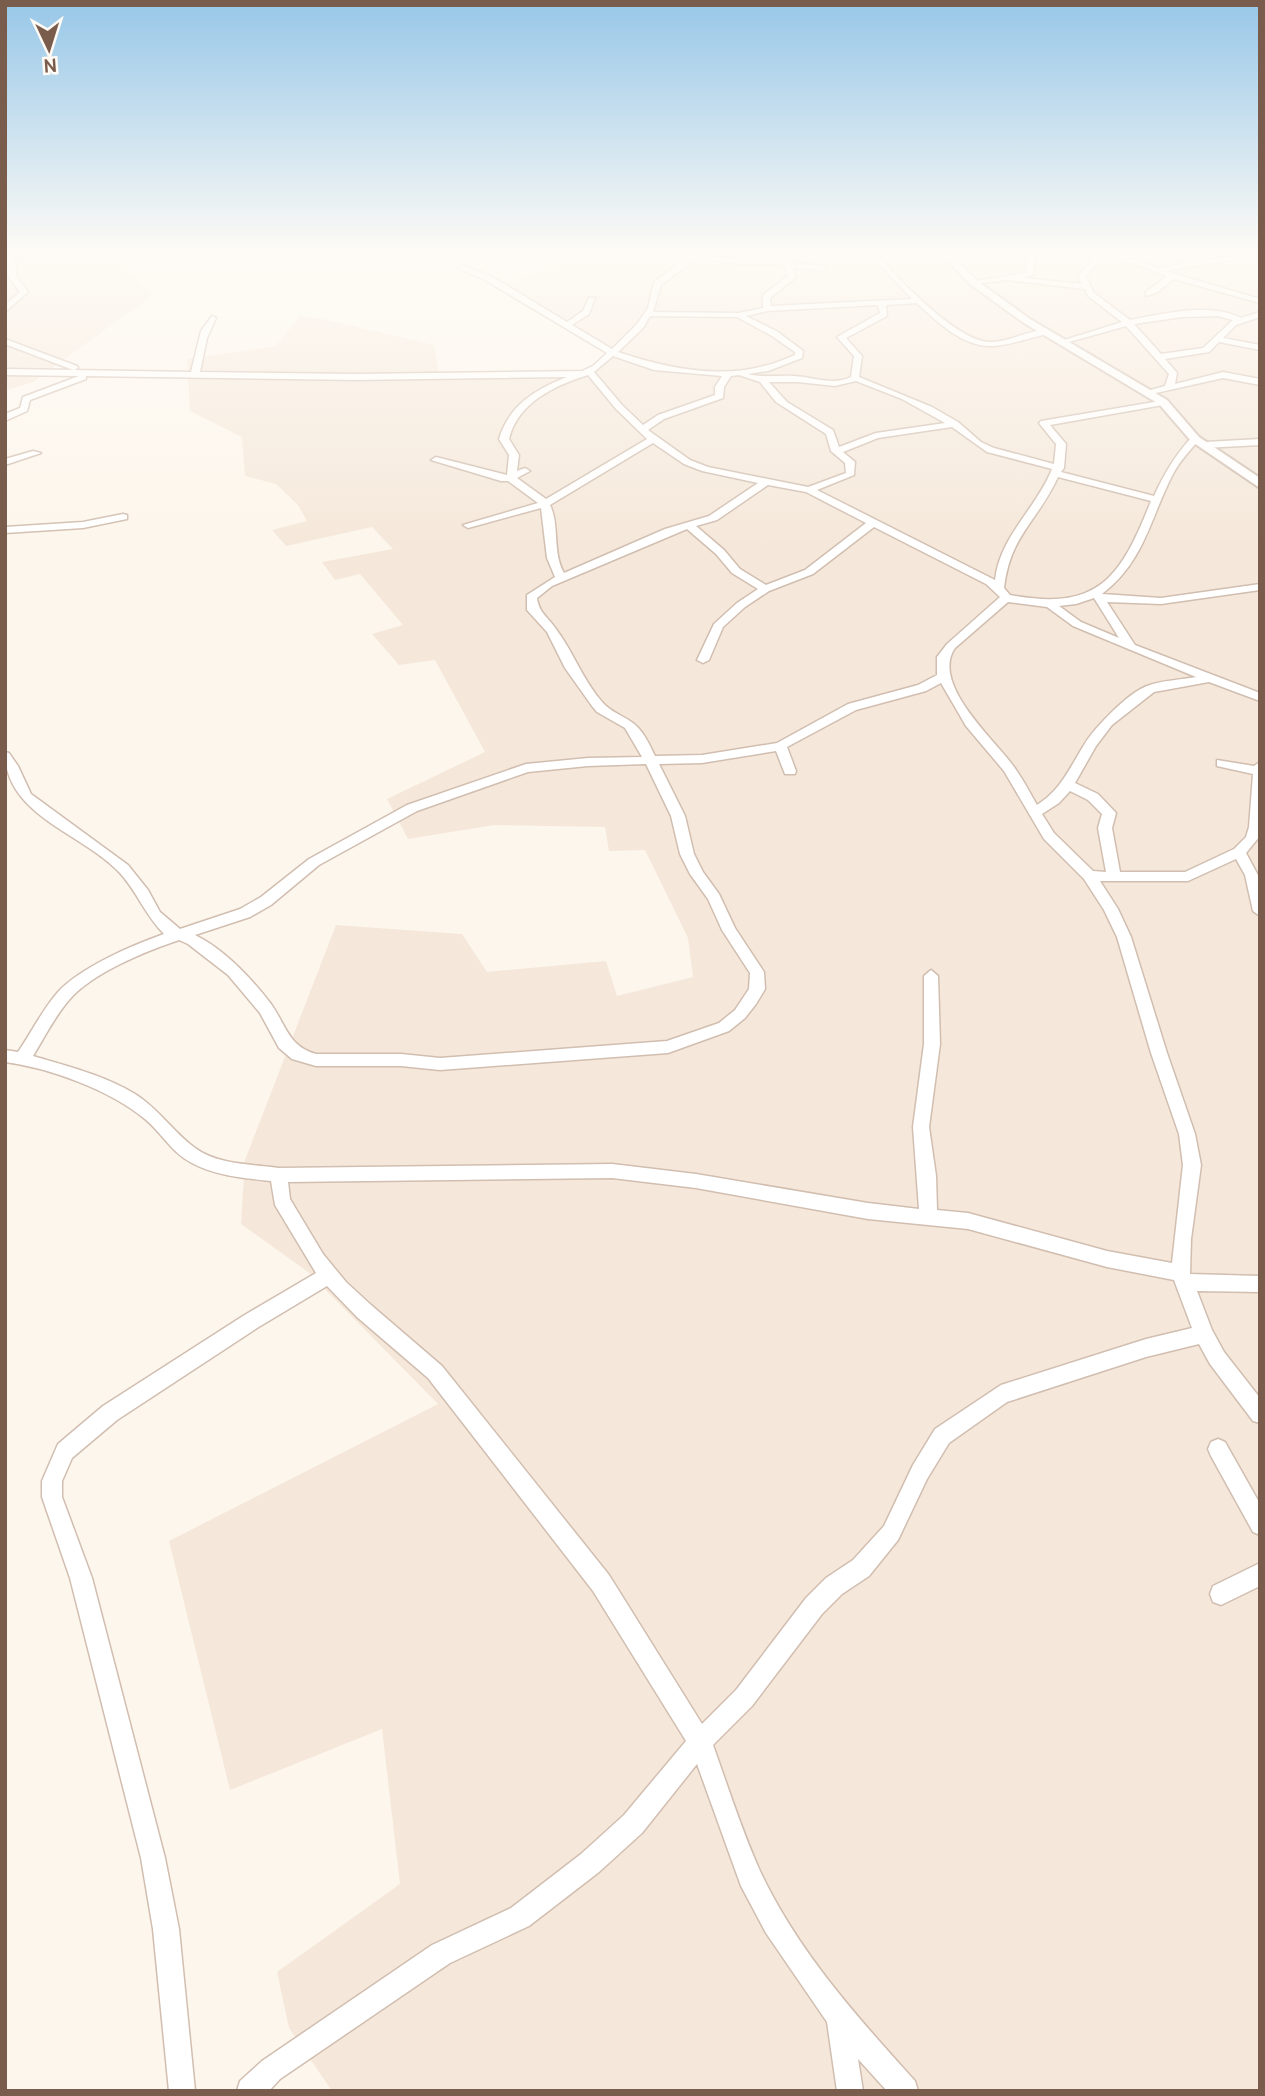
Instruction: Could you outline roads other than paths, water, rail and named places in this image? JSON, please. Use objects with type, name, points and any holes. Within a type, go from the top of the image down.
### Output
[{"type":"street","points":[[33,352],[68,365],[74,369],[74,373]]},
{"type":"street","points":[[195,374],[201,352]]},
{"type":"street","points":[[643,429],[661,417],[719,396],[722,380],[737,373],[793,360],[800,352]]},
{"type":"street","points":[[511,478],[514,456],[504,439],[514,414],[544,390],[586,373],[613,353],[662,368],[737,373],[763,380],[795,379],[838,383],[855,378],[858,356],[854,352]]},
{"type":"street","points":[[1079,352],[1163,402],[1200,442],[1260,484]]},
{"type":"street","points":[[1154,352],[1173,373],[1169,388]]},
{"type":"street","points":[[1159,357],[1197,352]]},
{"type":"street","points":[[737,373],[745,360]]},
{"type":"street","points":[[5,372],[356,377],[586,373],[653,439],[693,465],[809,490],[874,522],[1003,593],[1049,604],[1077,624],[1175,666],[1260,697]]},
{"type":"street","points":[[5,418],[24,409],[26,399],[92,374]]},
{"type":"street","points":[[1150,393],[1223,375],[1260,382]]},
{"type":"street","points":[[855,378],[908,397],[999,454],[1158,500]]},
{"type":"street","points":[[763,380],[785,407],[804,415],[821,430],[830,432],[836,451],[849,461],[850,473],[809,490]]},
{"type":"street","points":[[1163,402],[1044,423],[1061,444],[1058,471],[1021,522],[1008,546],[1001,564],[1003,593],[943,657],[943,677],[959,708],[1009,769],[1054,842],[1089,876],[1111,909],[1124,937],[1187,1134],[1192,1165],[1182,1239],[1183,1277],[1204,1334],[1217,1358],[1260,1414]]},
{"type":"street","points":[[836,451],[876,436],[955,424]]},
{"type":"street","points":[[468,525],[545,504],[653,439]]},
{"type":"street","points":[[1098,596],[1121,574],[1141,543],[1172,468],[1200,442],[1260,442]]},
{"type":"street","points":[[5,462],[36,453]]},
{"type":"street","points":[[436,460],[475,469],[491,476],[511,478],[545,504],[550,523],[552,559],[561,578]]},
{"type":"street","points":[[511,478],[524,471]]},
{"type":"street","points":[[5,756],[15,770],[20,790],[26,797],[123,868],[143,893],[154,915],[170,931],[202,945],[233,971],[266,1009],[285,1044],[298,1055],[316,1060],[401,1060],[440,1064],[668,1047],[724,1027],[740,1014],[751,1000],[757,989],[757,972],[729,930],[714,897],[697,874],[687,854],[678,816],[634,730],[596,703],[571,668],[552,631],[533,610],[532,595],[561,578],[718,515],[766,482]]},
{"type":"street","points":[[5,530],[83,525],[123,517]]},
{"type":"street","points":[[703,660],[709,642],[724,619],[765,589],[809,572],[874,522]]},
{"type":"street","points":[[689,525],[720,552],[736,571],[765,589]]},
{"type":"street","points":[[1049,604],[1098,596],[1161,601],[1260,587]]},
{"type":"street","points":[[1098,596],[1131,646]]},
{"type":"street","points":[[943,677],[922,688],[852,707],[780,746],[702,759],[588,762],[526,768],[412,808],[314,862],[266,901],[245,913],[129,953],[74,986],[14,1057],[101,1082],[119,1091],[156,1118],[192,1156],[210,1164],[279,1175],[612,1171],[696,1181],[868,1211],[968,1221],[1183,1277],[1260,1284]]},
{"type":"street","points":[[1034,813],[1054,800],[1068,785],[1098,733],[1145,692],[1171,683],[1210,678]]},
{"type":"street","points":[[780,746],[790,771]]},
{"type":"street","points":[[1089,876],[1188,876],[1239,852],[1252,839],[1256,827],[1259,811],[1259,769],[1221,763]]},
{"type":"street","points":[[1068,785],[1093,797],[1109,813],[1105,828],[1114,875]]},
{"type":"street","points":[[1239,852],[1252,875],[1260,911]]},
{"type":"street","points":[[928,1218],[927,1175],[920,1126],[932,1044],[931,976]]},
{"type":"street","points":[[279,1175],[281,1200],[329,1275],[364,1311],[435,1372],[601,1583],[700,1742],[750,1877],[775,1924],[839,2017],[905,2091]]},
{"type":"street","points":[[182,2091],[166,1929],[153,1858],[81,1578],[52,1497],[52,1481],[65,1451],[110,1413],[250,1322],[329,1275]]},
{"type":"street","points":[[250,2091],[271,2070],[441,1954],[520,1917],[633,1824],[700,1742],[744,1698],[814,1606],[834,1586],[861,1568],[891,1533],[920,1472],[942,1436],[1001,1394],[1135,1351],[1204,1334]]},
{"type":"street","points":[[1218,1449],[1260,1525]]},
{"type":"street","points":[[1221,1594],[1260,1574]]},
{"type":"street","points":[[839,2017],[850,2091]]}]
